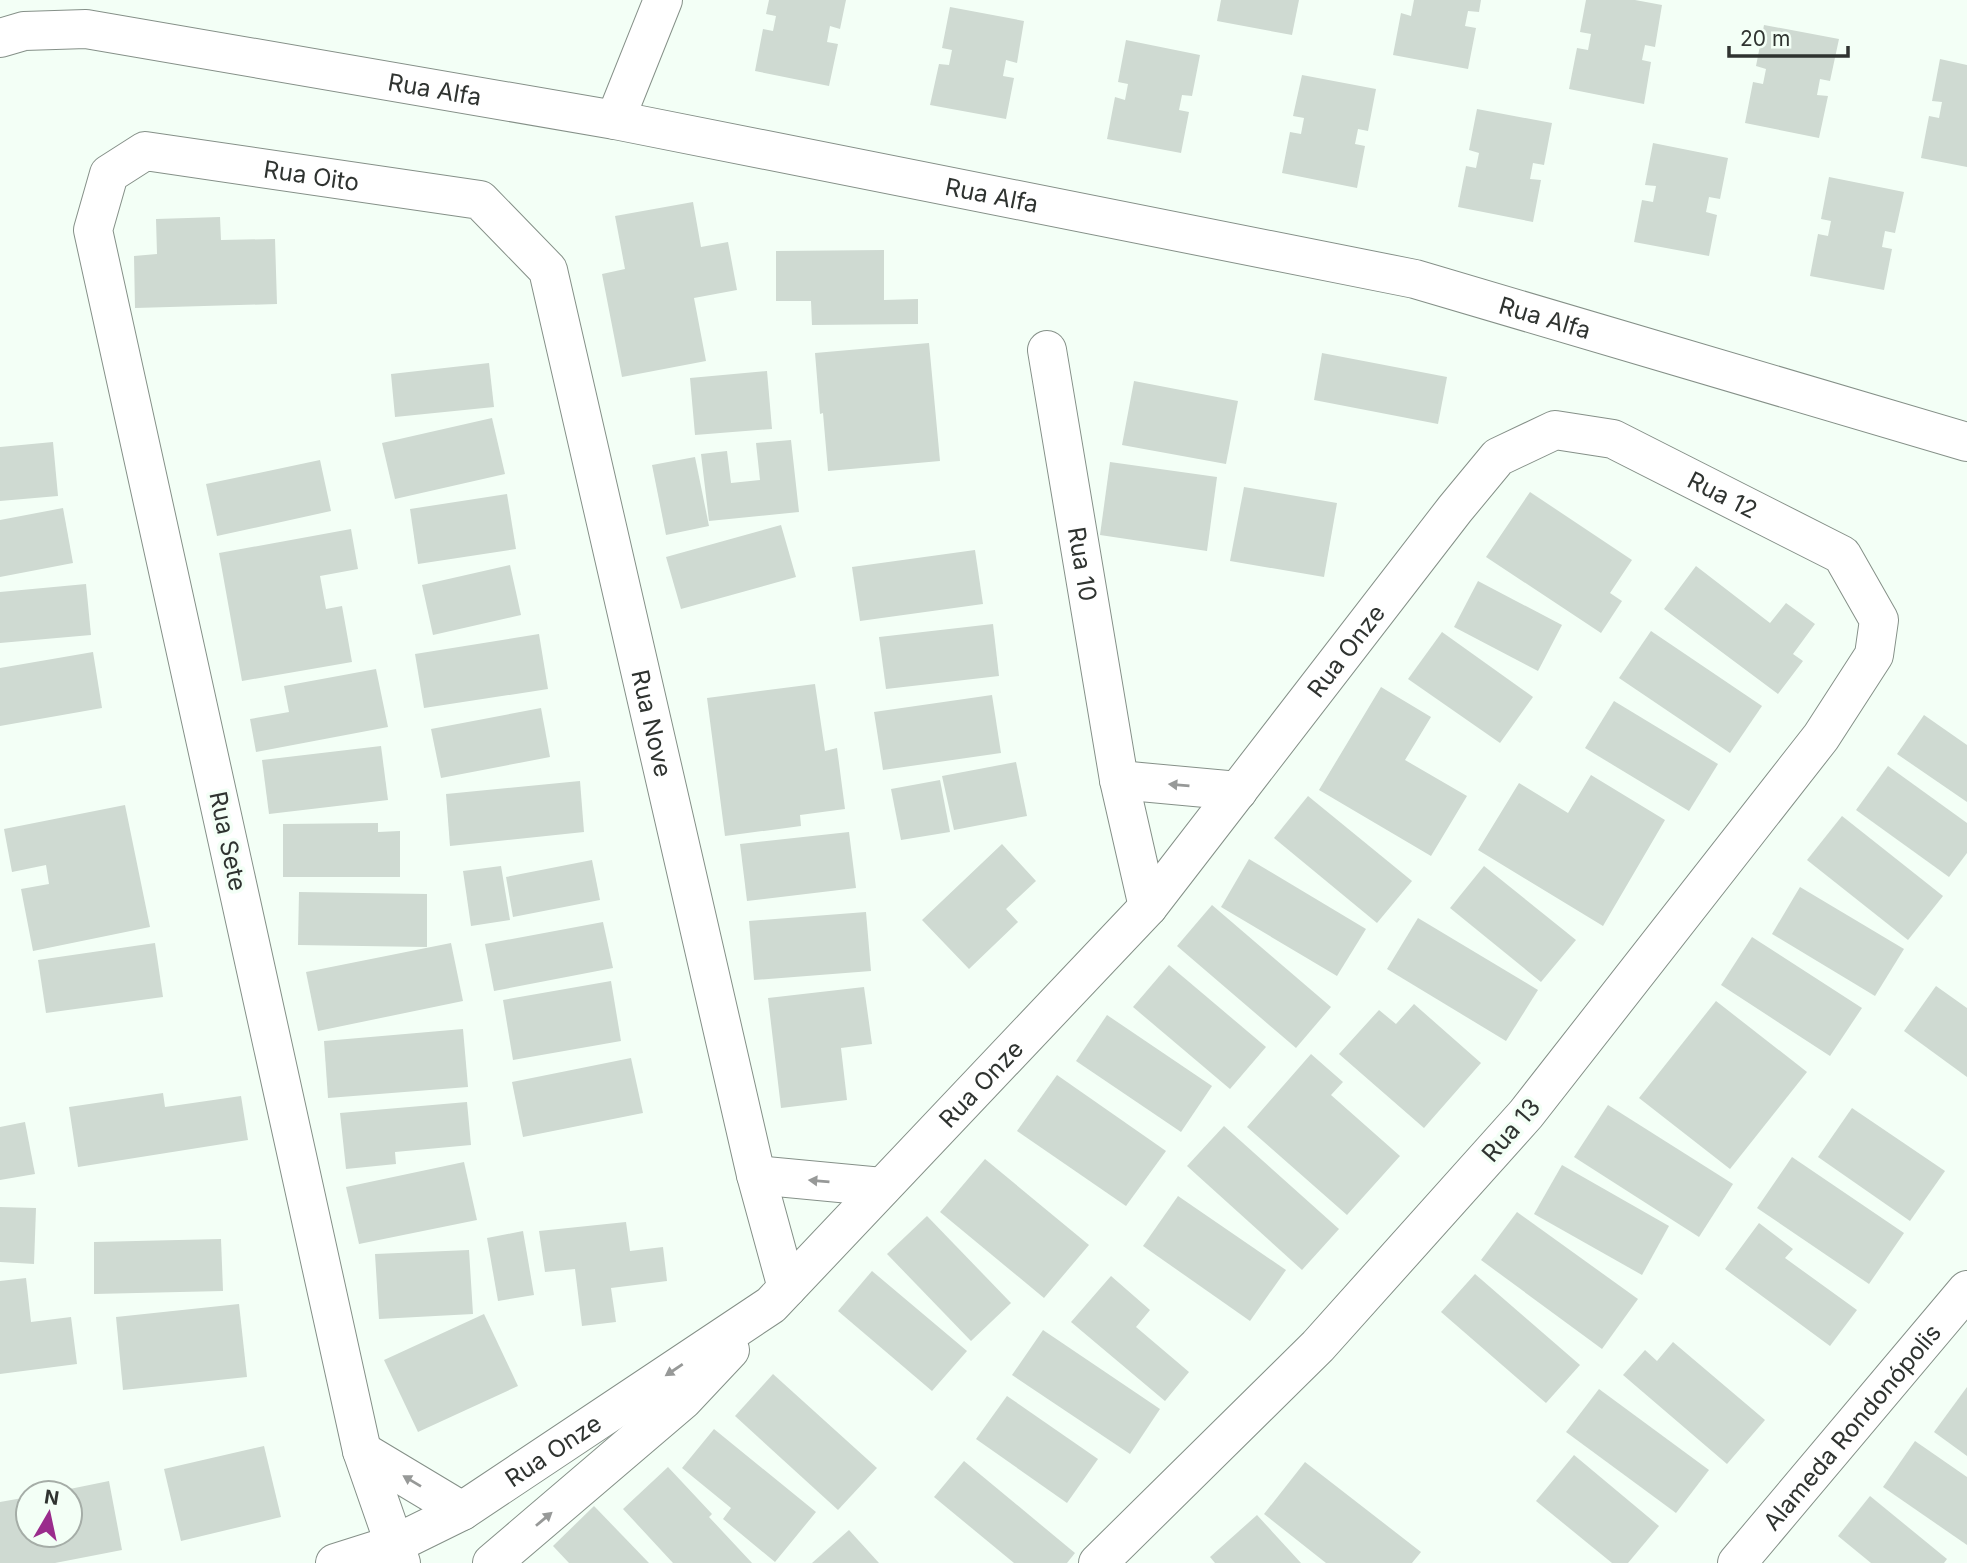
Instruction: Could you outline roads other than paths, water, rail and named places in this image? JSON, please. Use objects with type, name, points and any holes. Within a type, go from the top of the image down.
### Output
[{"type":"street","points":[[615,120],[663,0]]},
{"type":"street","name":"Rua Alfa","points":[[0,38],[24,31],[86,29],[615,120],[1415,279],[1967,442]]},
{"type":"street","name":"Rua Oito","points":[[93,230],[110,174],[145,151],[480,200],[548,270]]},
{"type":"street","name":"Rua Sete","points":[[93,230],[362,1451],[398,1554]]},
{"type":"street","name":"Rua Nove","points":[[548,270],[756,1175],[779,1297]]},
{"type":"street","name":"Rua 10","points":[[1047,349],[1119,780],[1148,907]]},
{"type":"street","name":"Rua 12","points":[[1499,457],[1555,430],[1613,439],[1842,555],[1879,620],[1874,654]]},
{"type":"street","name":"Rua Onze","points":[[335,1563],[398,1554],[779,1297],[1148,907],[1455,509],[1499,457]]},
{"type":"street","name":"Rua 13","points":[[1098,1563],[1318,1346],[1526,1114],[1821,737],[1874,654]]},
{"type":"street","points":[[1119,780],[1238,791]]},
{"type":"street","points":[[756,1175],[882,1187]]},
{"type":"street","name":"Alameda Rondonópolis","points":[[1737,1563],[1967,1290]]},
{"type":"street","points":[[492,1563],[683,1400],[779,1297]]},
{"type":"street","points":[[362,1451],[462,1511]]}]
